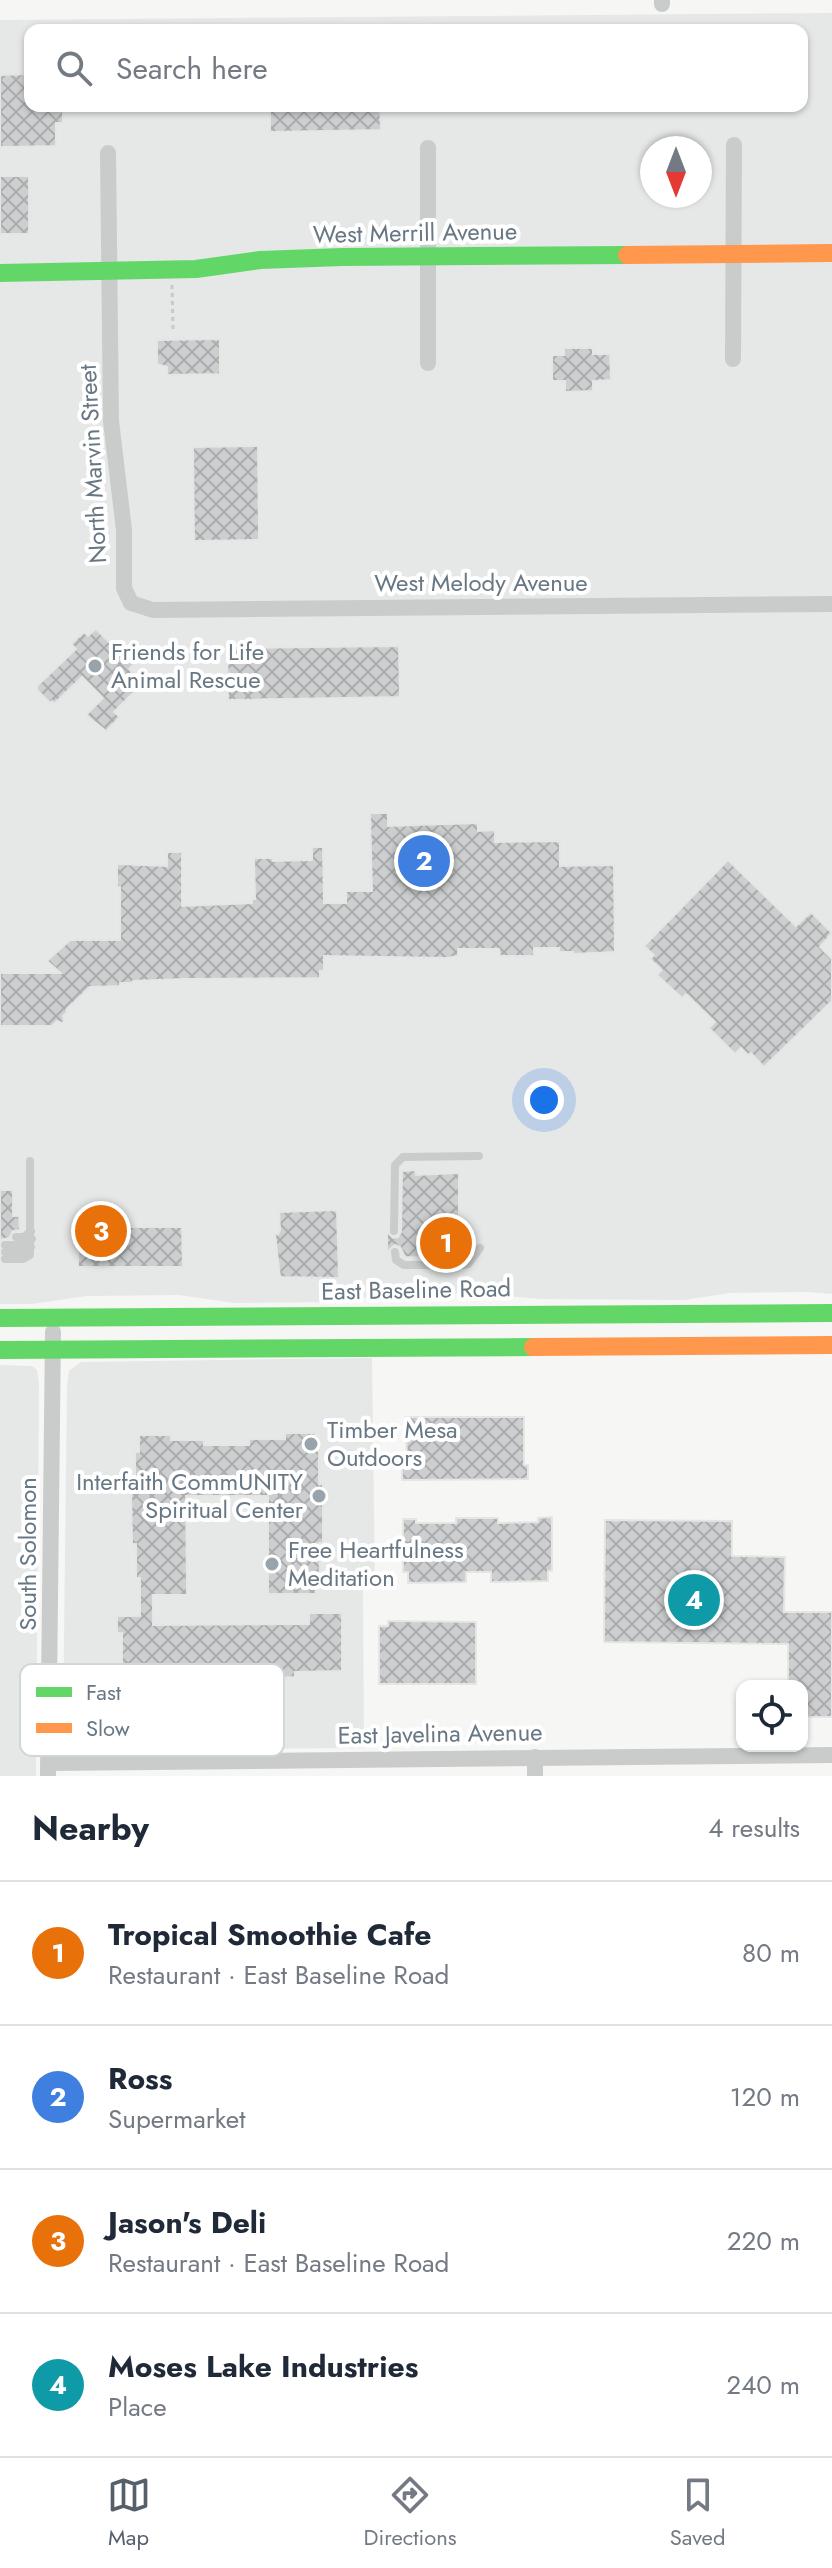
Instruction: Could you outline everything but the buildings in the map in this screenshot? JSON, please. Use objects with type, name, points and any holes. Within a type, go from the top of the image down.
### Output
[{"type":"main road","name":"West Merrill Avenue","points":[[0,273],[172,269],[260,260],[832,253]]},
{"type":"main road","points":[[397,1348],[422,1330],[502,1328],[539,1313]]},
{"type":"main road","name":"East Baseline Road","points":[[0,1318],[832,1313]]},
{"type":"main road","points":[[224,1348],[256,1333],[333,1333],[353,1324],[363,1315]]},
{"type":"main road","points":[[0,1350],[53,1341],[224,1348],[832,1345]]},
{"type":"street","points":[[733,359],[734,145]]},
{"type":"street","points":[[428,148],[428,363]]},
{"type":"street","name":"North Marvin Street","points":[[108,153],[111,421],[124,530],[124,588],[131,603]]},
{"type":"street","name":"West Melody Avenue","points":[[131,603],[153,610],[832,604]]},
{"type":"street","name":"South Solomon","points":[[49,1664],[53,1341]]},
{"type":"street","name":"East Javelina Avenue","points":[[48,1769],[535,1757],[832,1755]]},
{"type":"street","points":[[535,1757],[535,1776]]},
{"type":"lane","points":[[394,1231],[395,1165],[398,1160],[403,1157],[479,1156]]},
{"type":"lane","points":[[30,1161],[32,1239],[30,1255],[23,1259],[5,1252],[32,1239]]},
{"type":"lane","points":[[16,1237],[32,1239]]},
{"type":"lane","points":[[395,1252],[396,1260],[404,1265],[463,1265],[468,1264],[480,1248]]},
{"type":"path","points":[[172,269],[173,331]]},
{"type":"shaded area","points":[[832,13],[832,1294],[730,1293],[684,1300],[542,1299],[467,1293],[386,1294],[340,1302],[235,1303],[179,1295],[87,1296],[32,1304],[0,1304],[0,20]]},
{"type":"shaded area","points":[[372,1358],[375,1589],[363,1589],[364,1748],[284,1749],[284,1664],[64,1664],[67,1385],[69,1371],[81,1362]]},
{"type":"shaded area","points":[[0,1365],[32,1366],[37,1370],[39,1384],[37,1664],[20,1664],[20,1756],[36,1756],[36,1776],[0,1776]]},
{"type":"traffic: fast","points":[[0,273],[196,269],[260,260],[342,257],[627,255]]},
{"type":"traffic: fast","points":[[0,1318],[832,1313]]},
{"type":"traffic: fast","points":[[0,1350],[533,1347]]},
{"type":"traffic: slow","points":[[627,255],[832,253]]},
{"type":"traffic: slow","points":[[533,1347],[832,1345]]},
{"type":"place","name":"Friends for Life Animal Rescue","points":[[95,666]]},
{"type":"place","name":"Ross","points":[[424,861]]},
{"type":"place","name":"Jason's Deli","points":[[101,1231]]},
{"type":"place","name":"Tropical Smoothie Cafe","points":[[446,1243]]},
{"type":"place","name":"Timber Mesa Outdoors","points":[[311,1444]]},
{"type":"place","name":"Interfaith CommUNITY Spiritual Center","points":[[319,1496]]},
{"type":"place","name":"Free Heartfulness Meditation","points":[[272,1564]]},
{"type":"place","name":"Moses Lake Industries","points":[[694,1600]]}]
